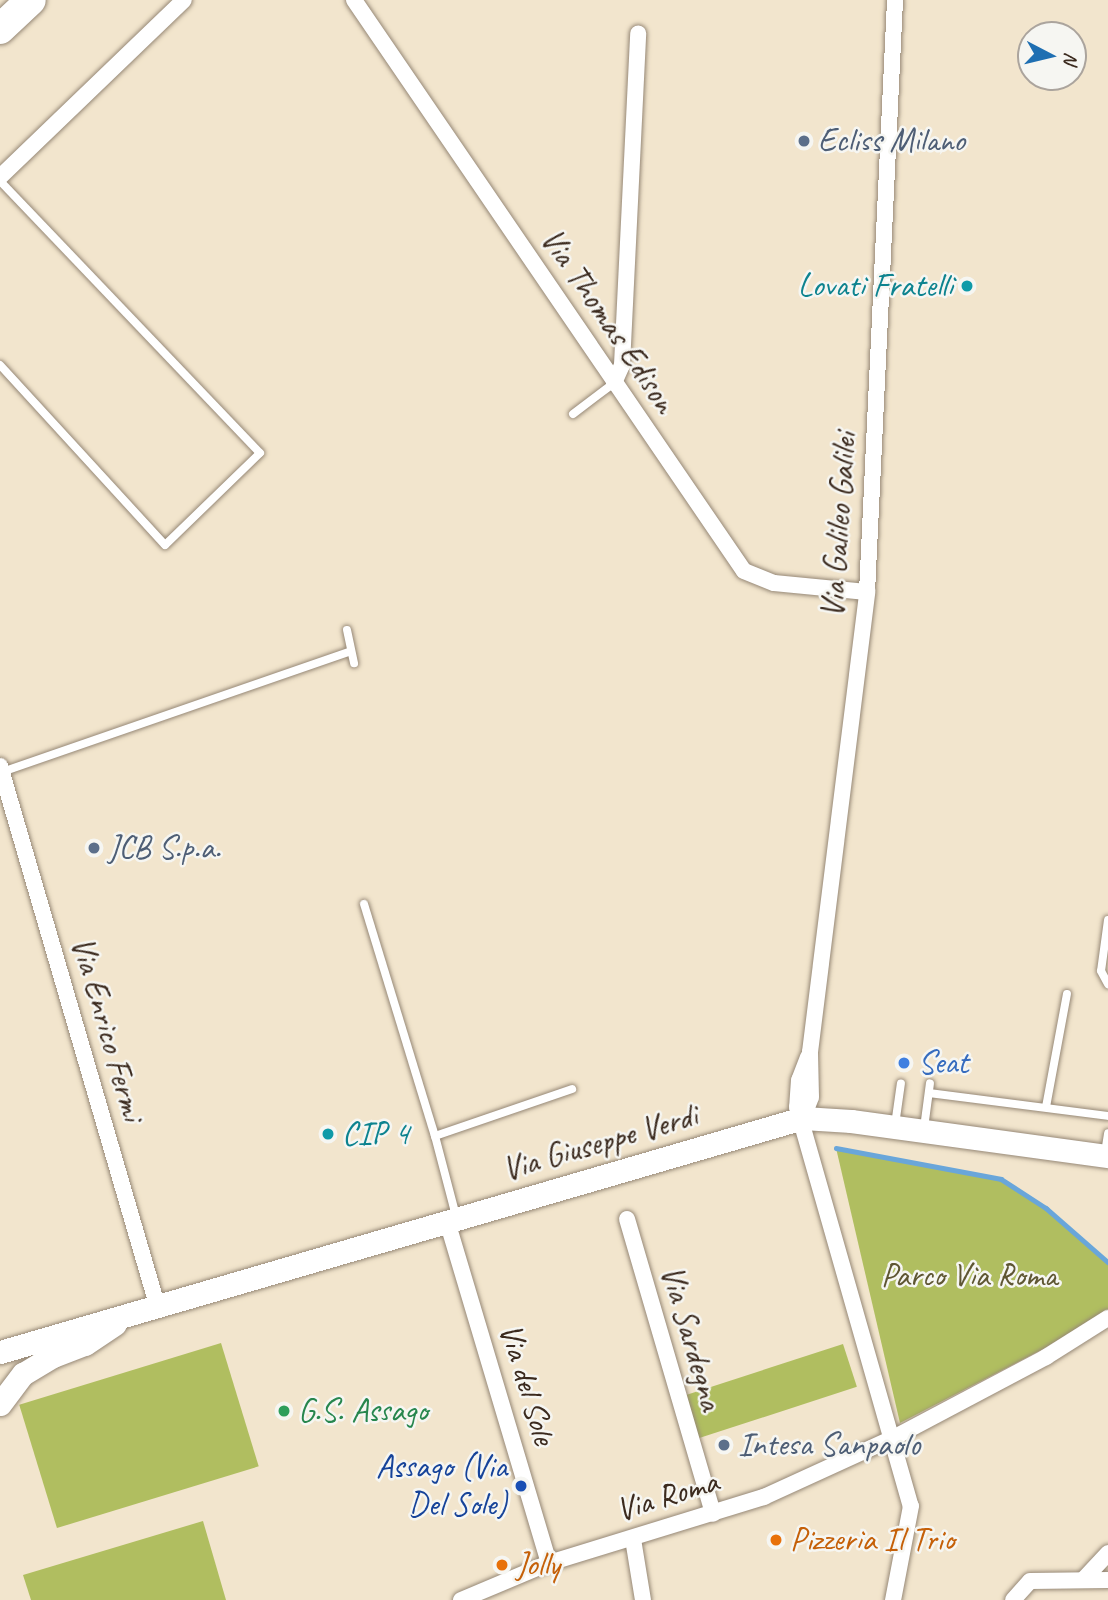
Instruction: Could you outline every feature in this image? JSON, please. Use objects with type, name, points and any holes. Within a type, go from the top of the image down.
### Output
[{"type":"highway","points":[[0,29],[31,0]]},
{"type":"main road","name":"Via Giuseppe Verdi","points":[[0,1352],[79,1326],[120,1320],[803,1118],[924,1130],[1106,1156]]},
{"type":"main road","name":"Via Giuseppe Verdi","points":[[0,1404],[23,1374],[53,1356],[85,1344],[120,1320]]},
{"type":"street","points":[[0,179],[184,0]]},
{"type":"street","name":"Via Thomas Edison","points":[[354,0],[744,571],[774,583],[867,592]]},
{"type":"street","name":"Via Galileo Galilei","points":[[893,1600],[911,1506],[895,1437],[796,1093],[810,1052],[867,592],[895,0]]},
{"type":"street","points":[[614,383],[622,365],[638,33]]},
{"type":"street","name":"Via Enrico Fermi","points":[[1,769],[158,1308]]},
{"type":"street","name":"Via Sardegna","points":[[627,1219],[713,1514]]},
{"type":"street","name":"Via del Sole","points":[[452,1220],[549,1563]]},
{"type":"street","name":"Via Roma","points":[[461,1600],[549,1563],[764,1497],[895,1437],[1045,1357],[1108,1318]]},
{"type":"street","points":[[633,1539],[643,1600]]},
{"type":"street","points":[[1083,1580],[1108,1553]]},
{"type":"street","points":[[1013,1600],[1030,1581],[1108,1580]]},
{"type":"lane","points":[[0,179],[260,453],[164,545],[0,365]]},
{"type":"lane","points":[[573,414],[614,383]]},
{"type":"lane","points":[[347,630],[354,663]]},
{"type":"lane","points":[[1,769],[351,651]]},
{"type":"lane","points":[[364,904],[435,1136],[452,1220]]},
{"type":"lane","points":[[1108,920],[1101,971],[1108,984]]},
{"type":"lane","points":[[1046,1107],[1067,994]]},
{"type":"lane","points":[[895,1127],[901,1083]]},
{"type":"lane","points":[[924,1130],[930,1083]]},
{"type":"lane","points":[[435,1136],[572,1089]]},
{"type":"lane","points":[[929,1093],[1108,1116]]},
{"type":"lane","points":[[1106,1156],[1108,1133]]},
{"type":"green space","name":"Parco Via Roma","points":[[836,1148],[1001,1179],[1046,1208],[1108,1262],[1108,1309],[1045,1348],[900,1423]]},
{"type":"green space","points":[[221,1343],[259,1466],[57,1528],[19,1405]]},
{"type":"green space","points":[[843,1344],[857,1387],[696,1439],[682,1396]]},
{"type":"green space","points":[[203,1521],[226,1600],[31,1600],[23,1575]]},
{"type":"waterway","points":[[836,1148],[1001,1179],[1046,1208],[1108,1262]]},
{"type":"place","name":"Ecliss Milano","points":[[804,141]]},
{"type":"place","name":"Lovati Fratelli","points":[[967,286]]},
{"type":"place","name":"JCB S.p.a.","points":[[94,848]]},
{"type":"place","name":"Seat","points":[[904,1063]]},
{"type":"place","name":"CIP 4","points":[[328,1134]]},
{"type":"place","name":"G.S. Assago","points":[[284,1411]]},
{"type":"place","name":"Intesa Sanpaolo","points":[[724,1445]]},
{"type":"place","name":"Assago (Via Del Sole)","points":[[521,1486]]},
{"type":"place","name":"Pizzeria Il Trio","points":[[776,1540]]},
{"type":"place","name":"Jolly","points":[[502,1565]]}]
